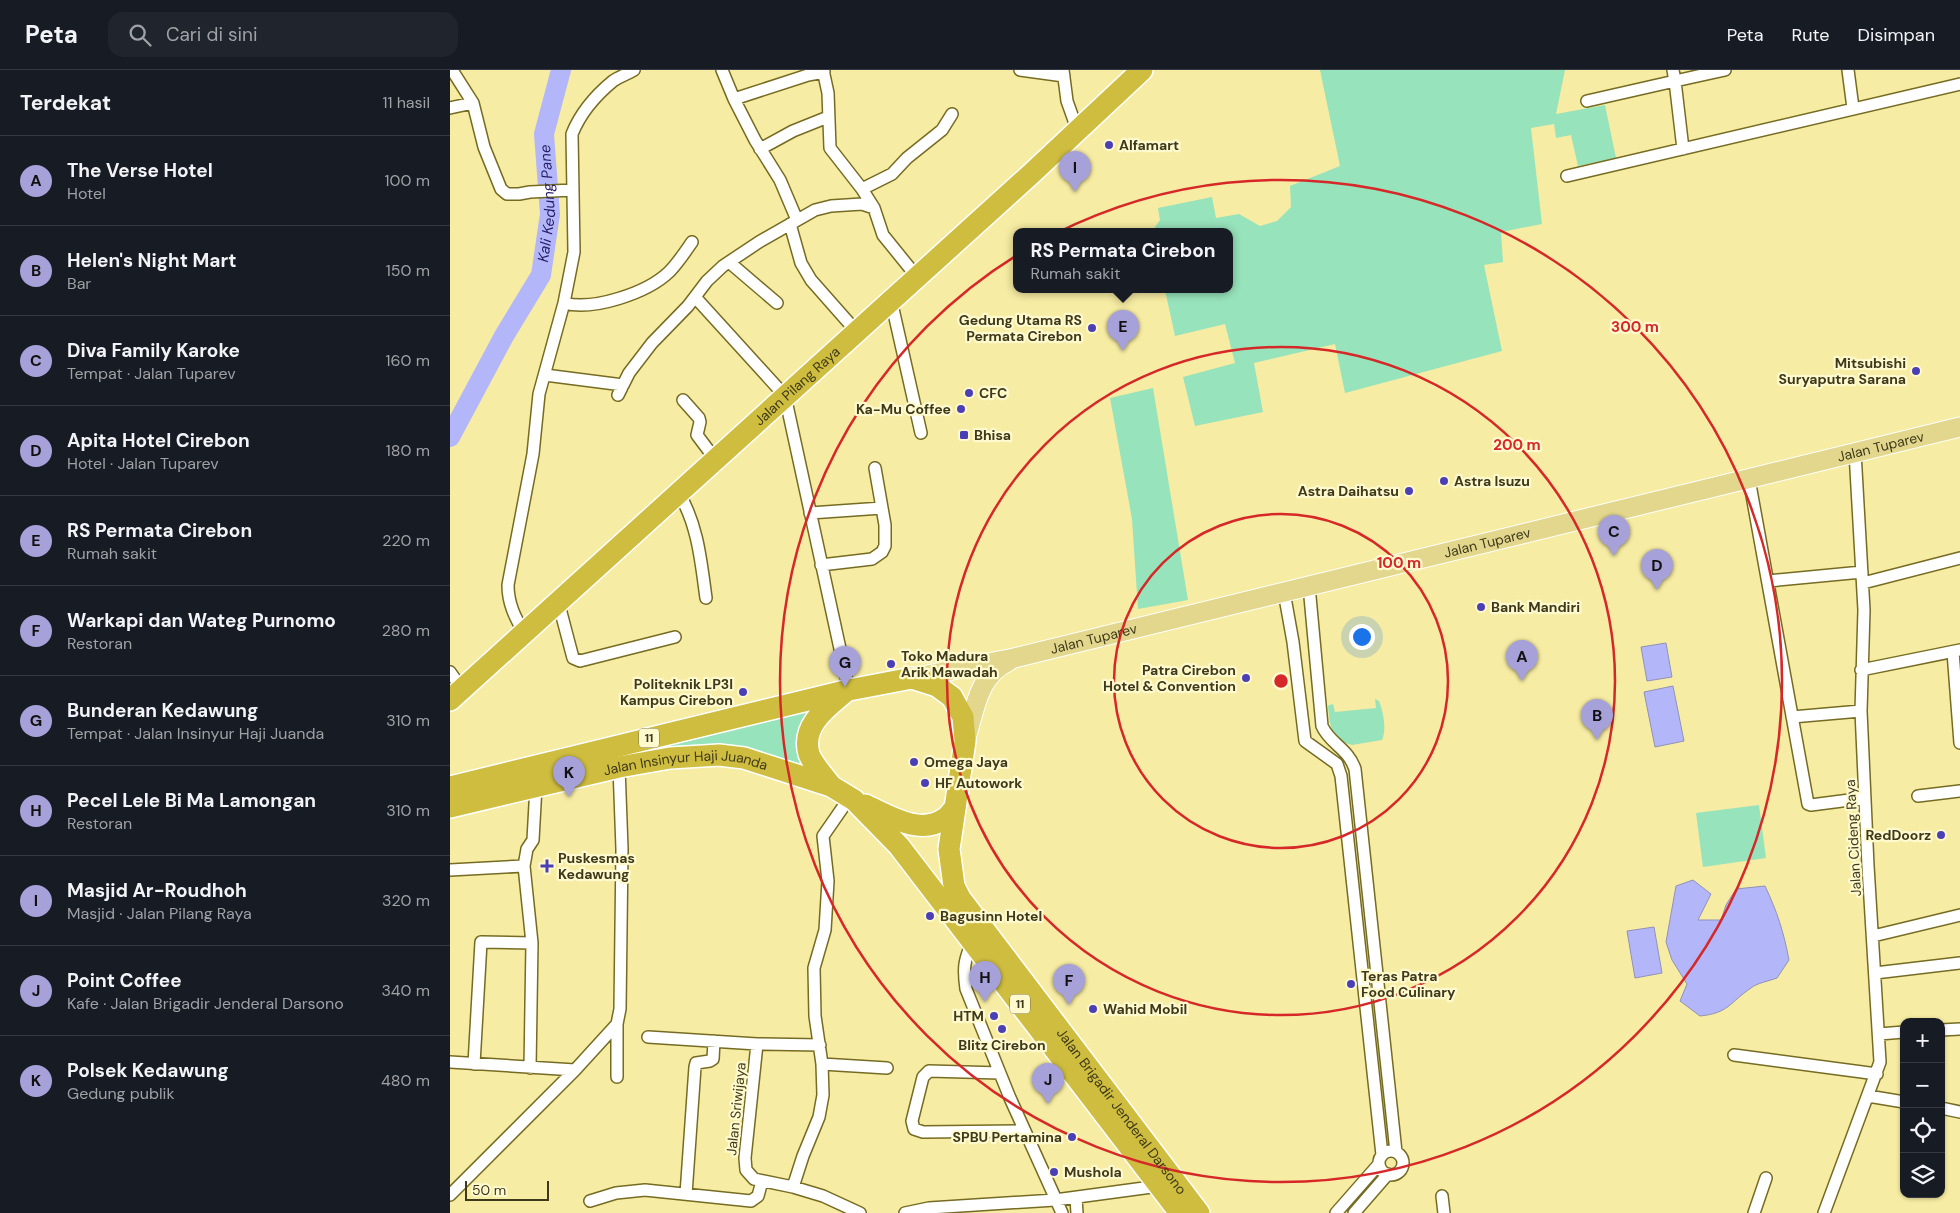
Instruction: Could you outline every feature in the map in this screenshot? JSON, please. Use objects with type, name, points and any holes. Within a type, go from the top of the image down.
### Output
[{"type":"highway","name":"Jalan Pilang Raya","points":[[454,687],[524,633],[1031,174],[1142,70]]},
{"type":"highway","name":"Jalan Insinyur Haji Juanda","points":[[450,787],[849,690],[912,678]]},
{"type":"highway","name":"11","points":[[912,678],[937,686],[952,697],[963,717],[965,741]]},
{"type":"highway","points":[[831,786],[809,754],[807,738],[816,718],[849,690]]},
{"type":"highway","name":"Jalan Brigadir Jenderal Darsono","points":[[965,741],[949,849],[954,886],[1038,1015]]},
{"type":"highway","name":"Jalan Insinyur Haji Juanda","points":[[450,807],[618,767],[670,758],[719,755],[744,758],[831,786]]},
{"type":"highway","name":"Jalan Brigadir Jenderal Darsono","points":[[831,786],[852,798],[899,846],[972,940],[1038,1015],[1180,1204]]},
{"type":"highway","points":[[852,798],[906,823],[917,826],[932,824],[944,819],[955,808]]},
{"type":"highway","name":"Jalan Brigadir Jenderal Darsono","points":[[1102,1098],[1159,1186],[1180,1204],[1199,1213]]},
{"type":"main road","name":"Jalan Tuparev","points":[[912,678],[1309,595],[1749,478],[1960,427]]},
{"type":"main road","points":[[965,741],[983,683],[997,666],[1014,658]]},
{"type":"street","points":[[452,70],[473,103],[484,148],[501,189],[507,194],[573,190]]},
{"type":"street","points":[[524,633],[511,609],[508,585],[532,454],[540,394],[564,303],[574,252],[572,134],[577,122],[614,81],[634,70]]},
{"type":"street","points":[[722,70],[734,99],[760,148],[780,180],[794,222],[801,263],[811,280],[856,331]]},
{"type":"street","points":[[1020,70],[1063,73],[1067,101],[1077,129]]},
{"type":"street","points":[[1587,102],[1674,76],[1725,70]]},
{"type":"street","points":[[1848,70],[1853,108]]},
{"type":"street","points":[[734,99],[824,71],[828,93],[830,148],[862,189],[874,208],[883,235],[917,277]]},
{"type":"street","points":[[1674,76],[1683,149]]},
{"type":"street","points":[[1567,176],[1960,84]]},
{"type":"street","points":[[450,108],[473,103]]},
{"type":"street","points":[[862,189],[892,174],[906,158],[942,130],[952,114]]},
{"type":"street","points":[[760,148],[793,131],[828,117]]},
{"type":"street","points":[[545,375],[621,390],[629,373],[652,343],[695,297],[707,281],[730,262],[815,210],[831,206],[862,204],[874,208]]},
{"type":"street","points":[[564,303],[574,305],[609,302],[646,287],[668,274],[692,242]]},
{"type":"street","points":[[730,262],[777,303]]},
{"type":"street","points":[[695,297],[785,396],[849,690]]},
{"type":"street","points":[[891,300],[921,434]]},
{"type":"street","points":[[683,400],[699,418],[697,435],[715,459]]},
{"type":"street","name":"Jalan Cideng Raya","points":[[1824,1213],[1880,1062],[1861,711],[1864,610],[1855,452]]},
{"type":"street","points":[[821,565],[872,559],[880,555],[885,546],[876,468]]},
{"type":"street","points":[[1749,478],[1808,804],[1865,798]]},
{"type":"street","points":[[678,492],[688,509],[700,551],[706,598]]},
{"type":"street","points":[[810,513],[882,508]]},
{"type":"street","points":[[1768,581],[1863,578],[1960,558]]},
{"type":"street","points":[[1309,595],[1322,726],[1324,732],[1347,752],[1352,759],[1355,769],[1396,1152],[1402,1158],[1402,1167],[1396,1173],[1388,1174],[1354,1213]]},
{"type":"street","points":[[1286,600],[1305,741],[1328,757],[1340,769],[1381,1168],[1388,1174]]},
{"type":"street","points":[[558,601],[573,658],[576,660],[580,661],[675,637]]},
{"type":"street","points":[[1862,670],[1956,651],[1960,743]]},
{"type":"street","points":[[1792,717],[1861,711]]},
{"type":"street","points":[[617,1077],[617,1024],[620,1009],[622,849],[618,767]]},
{"type":"street","points":[[530,1068],[532,943],[524,866],[526,849],[533,840],[536,786]]},
{"type":"street","points":[[1918,796],[1960,791]]},
{"type":"street","points":[[793,1187],[819,1117],[823,1095],[822,1064],[815,1016],[814,968],[825,930],[828,881],[823,836],[852,798]]},
{"type":"street","points":[[450,870],[524,866]]},
{"type":"street","points":[[1351,867],[1365,866]]},
{"type":"street","points":[[1353,885],[1367,884]]},
{"type":"street","points":[[1873,936],[1960,915]]},
{"type":"street","points":[[972,940],[965,957],[963,970],[966,989],[1000,1073],[1062,1213]]},
{"type":"street","points":[[474,1064],[481,942],[532,943]]},
{"type":"street","points":[[1876,973],[1960,963]]},
{"type":"street","points":[[450,1195],[575,1070],[617,1024]]},
{"type":"street","points":[[1945,1030],[1960,1029]]},
{"type":"street","points":[[1879,1034],[1900,1032]]},
{"type":"street","name":"Jalan Sriwijaya","points":[[648,1037],[757,1044],[745,1158],[746,1170],[754,1179],[762,1181]]},
{"type":"street","points":[[686,1194],[695,1067],[696,1062],[713,1059],[714,1041]]},
{"type":"street","points":[[757,1044],[820,1046]]},
{"type":"street","points":[[1734,1054],[1877,1074]]},
{"type":"street","points":[[450,1062],[575,1070]]},
{"type":"street","points":[[822,1064],[887,1068]]},
{"type":"street","points":[[1000,1073],[929,1071],[923,1077],[912,1121],[914,1129],[923,1132],[1025,1130]]},
{"type":"street","points":[[1868,1096],[1900,1101]]},
{"type":"street","points":[[1945,1109],[1960,1112]]},
{"type":"street","points":[[1336,1213],[1381,1159],[1391,1151],[1396,1152]]},
{"type":"street","points":[[1754,1213],[1766,1178]]},
{"type":"street","points":[[590,1201],[633,1190],[653,1190],[751,1201],[758,1196],[762,1181],[793,1187],[823,1196],[856,1212]]},
{"type":"street","points":[[905,1213],[1076,1198],[1159,1186]]},
{"type":"street","points":[[1442,1196],[1444,1213]]},
{"type":"street","points":[[1076,1198],[1077,1213]]},
{"type":"green space","points":[[1320,70],[1565,70],[1556,114],[1605,105],[1616,158],[1578,166],[1571,135],[1556,138],[1554,124],[1531,128],[1542,224],[1501,232],[1503,262],[1484,265],[1502,351],[1345,393],[1335,344],[1254,363],[1263,412],[1195,426],[1183,377],[1235,363],[1225,324],[1175,336],[1166,293],[1233,293],[1233,228],[1154,228],[1160,220],[1158,208],[1212,197],[1216,218],[1239,214],[1260,226],[1277,221],[1291,207],[1290,186],[1340,166]]},
{"type":"green space","points":[[1153,388],[1188,600],[1138,609],[1132,519],[1110,398]]},
{"type":"green space","points":[[1375,699],[1379,701],[1383,715],[1384,731],[1382,740],[1352,745],[1335,735],[1331,726],[1329,705],[1333,704],[1335,712],[1376,708]]},
{"type":"green space","points":[[816,707],[800,745],[803,767],[747,748],[692,745],[652,748]]},
{"type":"green space","points":[[1759,805],[1766,858],[1703,867],[1696,813]]},
{"type":"water","points":[[1666,643],[1672,677],[1647,681],[1641,647]]},
{"type":"water","points":[[1673,686],[1684,741],[1655,747],[1644,692]]},
{"type":"water","points":[[1693,880],[1711,894],[1698,920],[1721,920],[1726,905],[1736,889],[1765,886],[1780,922],[1789,960],[1777,978],[1754,986],[1723,1010],[1710,1015],[1700,1016],[1680,1001],[1687,984],[1672,960],[1666,942],[1676,886]]},
{"type":"water","points":[[1654,927],[1662,973],[1635,978],[1627,931]]},
{"type":"waterway","name":"Kali Kedung Pane","points":[[450,437],[504,336],[541,275],[550,214],[544,134],[561,70]]},
{"type":"place","name":"Alfamart","points":[[1109,145]]},
{"type":"place","name":"Masjid Ar-Roudhoh","points":[[1075,192]]},
{"type":"place","name":"Gedung Utama RS Permata Cirebon","points":[[1092,328]]},
{"type":"place","name":"RS Permata Cirebon","points":[[1123,351]]},
{"type":"place","name":"Mitsubishi Suryaputra Sarana","points":[[1916,371]]},
{"type":"place","name":"CFC","points":[[969,393]]},
{"type":"place","name":"Ka-Mu Coffee","points":[[961,409]]},
{"type":"place","name":"Bhisa","points":[[964,435]]},
{"type":"place","name":"Astra Isuzu","points":[[1444,481]]},
{"type":"place","name":"Astra Daihatsu","points":[[1409,491]]},
{"type":"place","name":"Diva Family Karoke","points":[[1614,556]]},
{"type":"place","name":"Apita Hotel Cirebon","points":[[1657,590]]},
{"type":"place","name":"Bank Mandiri","points":[[1481,607]]},
{"type":"place","name":"Toko Madura Arik Mawadah","points":[[891,664]]},
{"type":"place","name":"Patra Cirebon Hotel & Convention","points":[[1246,678]]},
{"type":"place","name":"The Verse Hotel","points":[[1522,681]]},
{"type":"place","name":"Bunderan Kedawung","points":[[845,687]]},
{"type":"place","name":"Politeknik LP3I Kampus Cirebon","points":[[743,692]]},
{"type":"place","name":"Helen's Night Mart","points":[[1597,740]]},
{"type":"place","name":"Omega Jaya","points":[[914,762]]},
{"type":"place","name":"HF Autowork","points":[[925,783]]},
{"type":"place","name":"Polsek Kedawung","points":[[569,797]]},
{"type":"place","name":"RedDoorz","points":[[1941,835]]},
{"type":"place","name":"Puskesmas Kedawung","points":[[547,866]]},
{"type":"place","name":"Bagusinn Hotel","points":[[930,916]]},
{"type":"place","name":"Teras Patra Food Culinary","points":[[1351,984]]},
{"type":"place","name":"Pecel Lele Bi Ma Lamongan","points":[[985,1002]]},
{"type":"place","name":"Warkapi dan Wateg Purnomo","points":[[1069,1005]]},
{"type":"place","name":"Wahid Mobil","points":[[1093,1009]]},
{"type":"place","name":"HTM","points":[[994,1016]]},
{"type":"place","name":"Blitz Cirebon","points":[[1002,1029]]},
{"type":"place","name":"Point Coffee","points":[[1048,1104]]},
{"type":"place","name":"SPBU Pertamina","points":[[1072,1137]]},
{"type":"place","name":"Mushola","points":[[1054,1172]]}]
